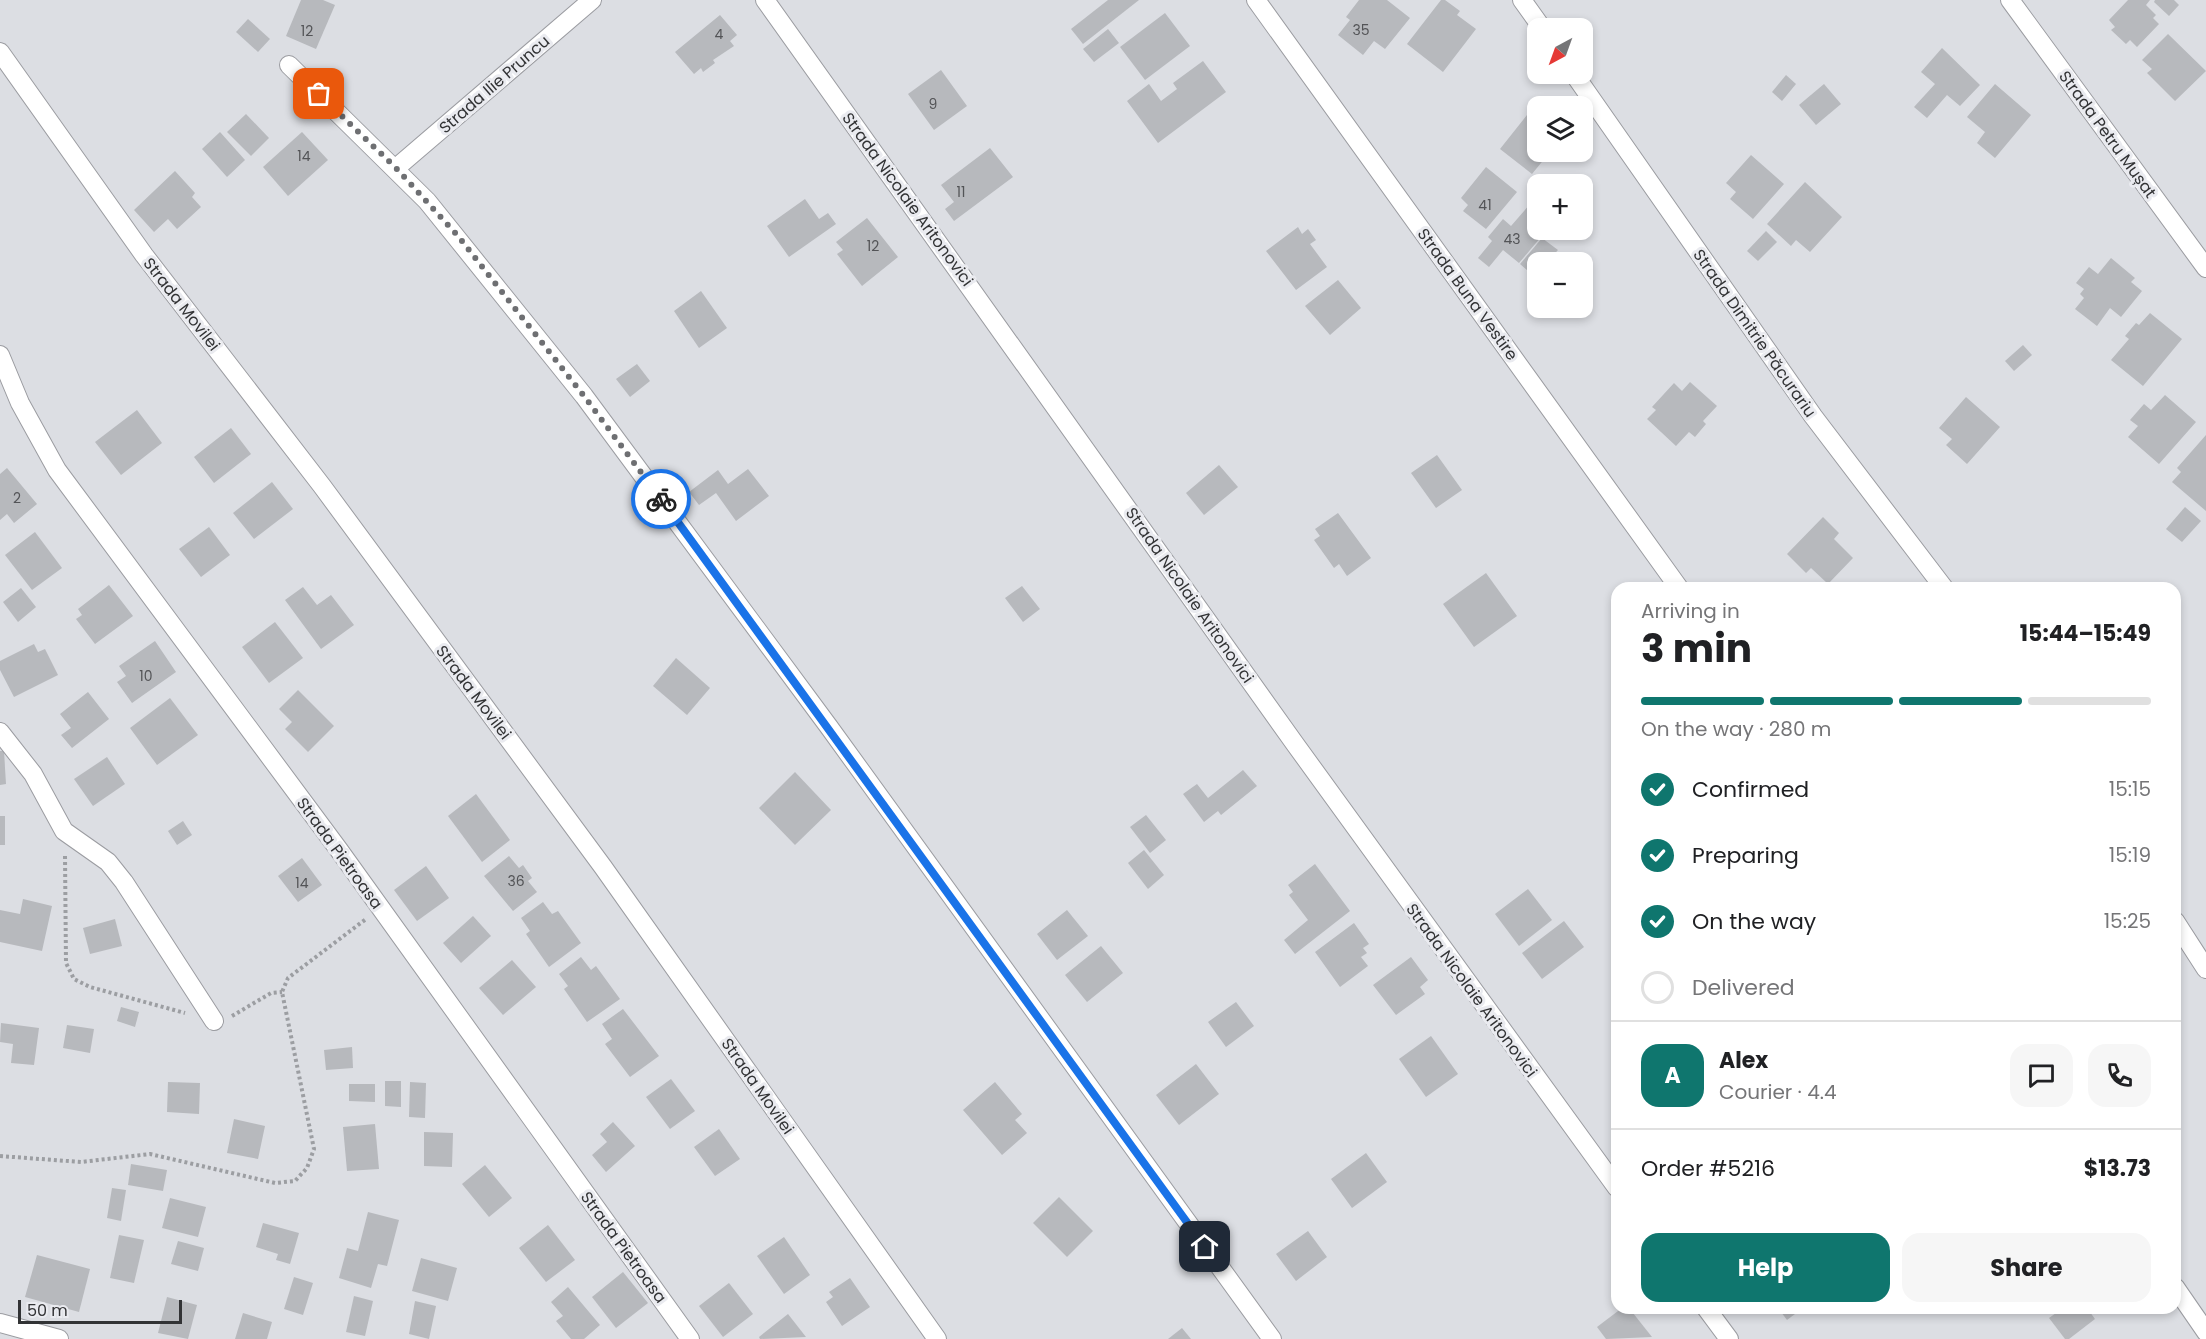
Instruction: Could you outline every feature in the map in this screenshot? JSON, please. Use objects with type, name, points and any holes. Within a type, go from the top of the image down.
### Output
[{"type":"street","name":"Strada Ilie Pruncu","points":[[396,168],[592,0]]},
{"type":"street","name":"Strada Nicolaie Aritonovici","points":[[765,0],[1309,763],[1611,1180]]},
{"type":"street","name":"Strada Buna Vestire","points":[[1256,0],[1675,582]]},
{"type":"street","points":[[1522,0],[1535,18]]},
{"type":"street","name":"Strada Petru Mușat","points":[[2010,0],[2206,268]]},
{"type":"street","name":"Strada Movilei","points":[[0,52],[144,255],[322,486],[603,867],[937,1339]]},
{"type":"street","points":[[289,65],[396,168],[458,236],[584,396],[829,727],[1272,1339]]},
{"type":"street","name":"Strada Dimitrie Păcurariu","points":[[1581,84],[1813,416],[1939,582]]},
{"type":"street","name":"Strada Pietroasa","points":[[0,359],[20,403],[57,470],[380,908],[690,1339]]},
{"type":"street","points":[[0,732],[33,774],[64,831],[108,862],[214,1021]]},
{"type":"street","points":[[2181,930],[2206,969]]},
{"type":"street","points":[[2181,1296],[2206,1332]]},
{"type":"street","points":[[1710,1314],[1729,1339]]},
{"type":"street","points":[[0,1323],[59,1339]]},
{"type":"path","points":[[64,831],[66,963],[74,979],[90,987],[214,1021],[226,1019],[271,993],[282,992]]},
{"type":"path","points":[[0,1156],[81,1162],[150,1154],[275,1183],[295,1181],[307,1168],[314,1149],[283,1008],[282,992],[288,978],[380,908]]},
{"type":"building","points":[[301,0],[323,0],[335,5],[316,49],[286,36]]},
{"type":"building","points":[[1108,0],[1139,0],[1083,44],[1071,29]]},
{"type":"building","points":[[1359,0],[1387,0],[1410,18],[1385,49],[1374,41],[1363,55],[1338,35],[1350,20],[1346,17]]},
{"type":"building","points":[[1441,0],[1445,0],[1460,11],[1457,15],[1476,29],[1443,72],[1407,44]]},
{"type":"building","points":[[2128,0],[2150,0],[2146,5],[2156,15],[2153,18],[2159,24],[2137,47],[2130,40],[2126,44],[2111,30],[2115,27],[2109,20]]},
{"type":"building","points":[[2155,0],[2174,0],[2179,5],[2169,16],[2154,2]]},
{"type":"building","points":[[1165,13],[1190,46],[1145,80],[1120,47]]},
{"type":"building","points":[[720,15],[737,35],[730,41],[734,46],[713,60],[715,63],[703,72],[701,68],[694,74],[675,52]]},
{"type":"building","points":[[248,19],[270,39],[258,52],[236,32]]},
{"type":"building","points":[[1108,29],[1119,43],[1094,62],[1083,49]]},
{"type":"building","points":[[2168,34],[2206,71],[2175,101],[2147,73],[2152,69],[2142,60]]},
{"type":"building","points":[[1942,48],[1980,85],[1960,106],[1947,95],[1927,118],[1914,107],[1935,84],[1921,72]]},
{"type":"building","points":[[1203,61],[1226,92],[1158,143],[1127,101],[1149,84],[1161,101],[1177,89],[1173,83]]},
{"type":"building","points":[[941,70],[967,106],[934,130],[908,94]]},
{"type":"building","points":[[1786,75],[1796,84],[1782,101],[1772,92]]},
{"type":"building","points":[[1824,84],[1841,104],[1816,125],[1799,105]]},
{"type":"building","points":[[1995,84],[2031,115],[1995,158],[1977,143],[1985,132],[1967,117]]},
{"type":"building","points":[[246,114],[269,138],[251,156],[227,132]]},
{"type":"building","points":[[1527,115],[1527,162],[1542,162],[1532,174],[1500,149]]},
{"type":"building","points":[[220,132],[245,160],[227,177],[202,149]]},
{"type":"building","points":[[302,132],[328,160],[288,196],[263,167]]},
{"type":"building","points":[[990,148],[1013,177],[954,221],[945,209],[954,202],[941,185]]},
{"type":"building","points":[[1751,155],[1784,184],[1753,219],[1730,199],[1736,192],[1726,183]]},
{"type":"building","points":[[1486,167],[1517,192],[1486,229],[1463,211],[1468,205],[1461,198]]},
{"type":"building","points":[[175,171],[195,193],[192,197],[201,207],[177,229],[168,219],[154,232],[134,210]]},
{"type":"building","points":[[1805,182],[1842,217],[1810,252],[1796,240],[1791,246],[1767,224]]},
{"type":"building","points":[[805,199],[819,219],[828,213],[836,224],[789,257],[767,226]]},
{"type":"building","points":[[1527,207],[1527,240],[1539,240],[1519,263],[1503,250],[1489,267],[1478,258],[1492,241],[1488,237],[1503,219],[1511,226]]},
{"type":"building","points":[[867,218],[898,257],[862,286],[837,254],[843,250],[836,242]]},
{"type":"building","points":[[1298,227],[1302,234],[1308,229],[1316,240],[1310,244],[1327,267],[1296,290],[1266,251]]},
{"type":"building","points":[[1766,231],[1777,242],[1758,261],[1747,251]]},
{"type":"building","points":[[1540,240],[1545,240],[1558,250],[1556,252],[1530,252]]},
{"type":"building","points":[[1527,256],[1527,270],[1520,264]]},
{"type":"building","points":[[2111,258],[2135,278],[2131,282],[2142,291],[2121,317],[2110,308],[2097,326],[2075,309],[2084,298],[2080,294],[2084,289],[2076,283],[2089,267],[2098,274]]},
{"type":"building","points":[[1338,280],[1361,308],[1330,335],[1305,306]]},
{"type":"building","points":[[701,291],[727,328],[699,348],[674,311]]},
{"type":"building","points":[[2150,313],[2182,339],[2143,386],[2111,360],[2129,339],[2125,336],[2136,323],[2139,325]]},
{"type":"building","points":[[2023,345],[2032,355],[2014,371],[2005,361]]},
{"type":"building","points":[[637,364],[650,381],[630,397],[616,379]]},
{"type":"building","points":[[1690,382],[1717,406],[1703,421],[1706,424],[1695,437],[1689,432],[1676,446],[1647,419],[1656,410],[1652,407],[1674,383],[1682,391]]},
{"type":"building","points":[[2165,395],[2196,422],[2159,464],[2128,437],[2138,426],[2130,420],[2144,404],[2151,410]]},
{"type":"building","points":[[1966,397],[2000,427],[1967,464],[1946,445],[1952,439],[1939,428]]},
{"type":"building","points":[[137,410],[162,443],[121,475],[95,442]]},
{"type":"building","points":[[231,428],[251,454],[214,483],[194,457]]},
{"type":"building","points":[[2206,435],[2206,511],[2172,482],[2181,472],[2177,468]]},
{"type":"building","points":[[1437,455],[1462,490],[1436,508],[1411,473]]},
{"type":"building","points":[[1219,465],[1238,487],[1204,515],[1186,493]]},
{"type":"building","points":[[7,468],[37,504],[14,523],[7,514],[0,520],[0,474]]},
{"type":"building","points":[[748,469],[769,496],[736,521],[716,493],[699,505],[689,492],[718,470],[728,484]]},
{"type":"building","points":[[272,482],[293,509],[254,539],[233,513]]},
{"type":"building","points":[[2185,507],[2201,521],[2182,542],[2166,529]]},
{"type":"building","points":[[1338,513],[1371,558],[1347,576],[1339,564],[1334,568],[1314,540],[1320,536],[1315,529]]},
{"type":"building","points":[[1823,517],[1839,533],[1834,539],[1853,558],[1830,582],[1826,582],[1811,568],[1806,573],[1787,554]]},
{"type":"building","points":[[209,527],[230,555],[201,577],[179,549]]},
{"type":"building","points":[[35,532],[62,568],[32,590],[5,555]]},
{"type":"building","points":[[1486,573],[1517,616],[1474,647],[1443,604]]},
{"type":"building","points":[[109,585],[133,616],[95,644],[76,619],[82,615],[78,609]]},
{"type":"building","points":[[1022,586],[1040,609],[1023,622],[1005,598]]},
{"type":"building","points":[[303,587],[317,605],[331,595],[354,625],[321,649],[285,600]]},
{"type":"building","points":[[21,588],[36,607],[18,622],[3,602]]},
{"type":"building","points":[[275,622],[303,658],[269,683],[242,647]]},
{"type":"building","points":[[155,641],[176,672],[132,703],[117,682],[126,676],[119,666]]},
{"type":"building","points":[[34,644],[38,652],[45,649],[58,675],[14,697],[0,670],[0,661]]},
{"type":"building","points":[[676,658],[710,688],[687,715],[653,686]]},
{"type":"building","points":[[298,690],[334,726],[308,752],[285,729],[292,722],[279,709]]},
{"type":"building","points":[[88,692],[109,719],[72,748],[61,735],[71,728],[60,714]]},
{"type":"building","points":[[170,698],[198,735],[157,765],[130,728]]},
{"type":"building","points":[[0,751],[4,751],[6,784],[0,785]]},
{"type":"building","points":[[107,757],[125,784],[93,806],[74,779]]},
{"type":"building","points":[[1243,770],[1257,786],[1221,815],[1218,811],[1204,822],[1183,794],[1197,784],[1208,798]]},
{"type":"building","points":[[795,772],[831,810],[795,845],[759,808]]},
{"type":"building","points":[[476,794],[510,840],[482,862],[448,816]]},
{"type":"building","points":[[1146,815],[1166,840],[1150,853],[1130,827]]},
{"type":"building","points":[[0,816],[5,816],[5,845],[0,845]]},
{"type":"building","points":[[183,821],[192,835],[177,845],[168,831]]},
{"type":"building","points":[[1144,850],[1164,875],[1148,889],[1128,863]]},
{"type":"building","points":[[509,856],[519,868],[523,865],[532,878],[528,881],[537,892],[513,911],[484,876]]},
{"type":"building","points":[[302,858],[322,885],[298,902],[278,876]]},
{"type":"building","points":[[1315,864],[1350,911],[1295,954],[1284,940],[1308,920],[1289,895],[1293,892],[1288,885]]},
{"type":"building","points":[[426,866],[449,898],[417,921],[394,890]]},
{"type":"building","points":[[1528,889],[1552,920],[1519,946],[1495,914]]},
{"type":"building","points":[[23,899],[52,906],[42,951],[0,942],[0,910],[20,914]]},
{"type":"building","points":[[543,902],[552,914],[558,911],[581,943],[549,967],[526,934],[530,931],[521,918]]},
{"type":"building","points":[[1067,910],[1088,936],[1057,960],[1037,934]]},
{"type":"building","points":[[473,916],[491,936],[461,963],[443,943]]},
{"type":"building","points":[[115,919],[122,946],[90,954],[83,928]]},
{"type":"building","points":[[1564,921],[1584,947],[1542,979],[1522,953]]},
{"type":"building","points":[[1354,923],[1369,944],[1363,948],[1367,953],[1361,957],[1368,966],[1340,987],[1315,952]]},
{"type":"building","points":[[1101,946],[1123,973],[1087,1002],[1065,975]]},
{"type":"building","points":[[581,957],[591,970],[596,966],[620,999],[587,1022],[564,989],[568,986],[559,974]]},
{"type":"building","points":[[1411,957],[1428,980],[1420,987],[1425,994],[1396,1015],[1373,985]]},
{"type":"building","points":[[512,960],[536,987],[503,1015],[479,988]]},
{"type":"building","points":[[1236,1002],[1254,1026],[1226,1047],[1208,1022]]},
{"type":"building","points":[[121,1007],[139,1012],[135,1027],[117,1021]]},
{"type":"building","points":[[623,1009],[659,1056],[630,1077],[605,1044],[612,1039],[602,1024]]},
{"type":"building","points":[[1,1023],[39,1028],[34,1065],[11,1063],[13,1044],[0,1042]]},
{"type":"building","points":[[67,1025],[94,1029],[90,1053],[63,1048]]},
{"type":"building","points":[[1431,1036],[1458,1074],[1426,1097],[1399,1059]]},
{"type":"building","points":[[352,1047],[353,1068],[326,1070],[324,1050]]},
{"type":"building","points":[[1196,1064],[1219,1094],[1179,1125],[1156,1095]]},
{"type":"building","points":[[671,1079],[695,1111],[670,1129],[646,1097]]},
{"type":"building","points":[[385,1081],[401,1081],[401,1107],[385,1106]]},
{"type":"building","points":[[168,1082],[200,1083],[199,1114],[167,1112]]},
{"type":"building","points":[[410,1082],[426,1083],[425,1118],[409,1117]]},
{"type":"building","points":[[995,1082],[1022,1114],[1015,1120],[1027,1133],[1002,1155],[963,1110]]},
{"type":"building","points":[[349,1084],[375,1084],[375,1102],[349,1101]]},
{"type":"building","points":[[234,1119],[265,1126],[258,1159],[227,1153]]},
{"type":"building","points":[[613,1122],[635,1146],[606,1172],[592,1155],[607,1142],[600,1134]]},
{"type":"building","points":[[375,1124],[379,1169],[347,1171],[343,1127]]},
{"type":"building","points":[[719,1129],[740,1159],[715,1176],[694,1147]]},
{"type":"building","points":[[424,1132],[453,1133],[452,1167],[424,1166]]},
{"type":"building","points":[[1366,1153],[1387,1182],[1352,1208],[1331,1179]]},
{"type":"building","points":[[131,1164],[167,1170],[163,1191],[128,1185]]},
{"type":"building","points":[[485,1165],[512,1198],[489,1217],[462,1184]]},
{"type":"building","points":[[112,1188],[126,1190],[121,1221],[107,1218]]},
{"type":"building","points":[[1059,1197],[1093,1231],[1067,1257],[1033,1223]]},
{"type":"building","points":[[170,1198],[206,1207],[198,1237],[162,1228]]},
{"type":"building","points":[[368,1212],[399,1220],[387,1266],[378,1264],[371,1288],[339,1278],[347,1248],[358,1251]]},
{"type":"building","points":[[263,1223],[299,1233],[290,1264],[276,1260],[278,1254],[256,1247]]},
{"type":"building","points":[[548,1225],[575,1260],[546,1282],[519,1248]]},
{"type":"building","points":[[1308,1231],[1327,1257],[1296,1281],[1276,1254]]},
{"type":"building","points":[[119,1235],[144,1240],[134,1283],[110,1278]]},
{"type":"building","points":[[784,1237],[810,1275],[784,1294],[757,1256]]},
{"type":"building","points":[[178,1241],[204,1248],[198,1271],[171,1264]]},
{"type":"building","points":[[37,1255],[90,1269],[79,1312],[25,1297]]},
{"type":"building","points":[[421,1258],[457,1268],[448,1301],[412,1291]]},
{"type":"building","points":[[623,1272],[648,1303],[616,1328],[592,1297]]},
{"type":"building","points":[[294,1277],[313,1283],[303,1315],[284,1309]]},
{"type":"building","points":[[850,1278],[870,1307],[842,1326],[826,1302],[833,1297],[829,1292]]},
{"type":"building","points":[[729,1283],[753,1314],[723,1337],[699,1306]]},
{"type":"building","points":[[568,1287],[600,1325],[584,1339],[571,1339],[556,1321],[563,1316],[551,1302]]},
{"type":"building","points":[[354,1296],[373,1301],[365,1336],[346,1332]]},
{"type":"building","points":[[167,1297],[197,1305],[188,1339],[158,1333]]},
{"type":"building","points":[[415,1301],[436,1306],[429,1339],[409,1334]]},
{"type":"building","points":[[243,1313],[272,1322],[267,1339],[235,1339]]},
{"type":"building","points":[[788,1314],[806,1337],[760,1339],[759,1337]]},
{"type":"building","points":[[1614,1314],[1634,1314],[1652,1337],[1606,1339],[1597,1327]]},
{"type":"building","points":[[1782,1314],[1795,1314],[1787,1320]]},
{"type":"building","points":[[2055,1314],[2091,1314],[2095,1319],[2069,1339],[2065,1339],[2049,1318]]},
{"type":"building","points":[[1182,1328],[1191,1339],[1168,1339]]},
{"type":"way so far","points":[[319,94],[396,168],[458,236],[584,396],[661,499]]},
{"type":"route","points":[[661,499],[1205,1247]]}]
